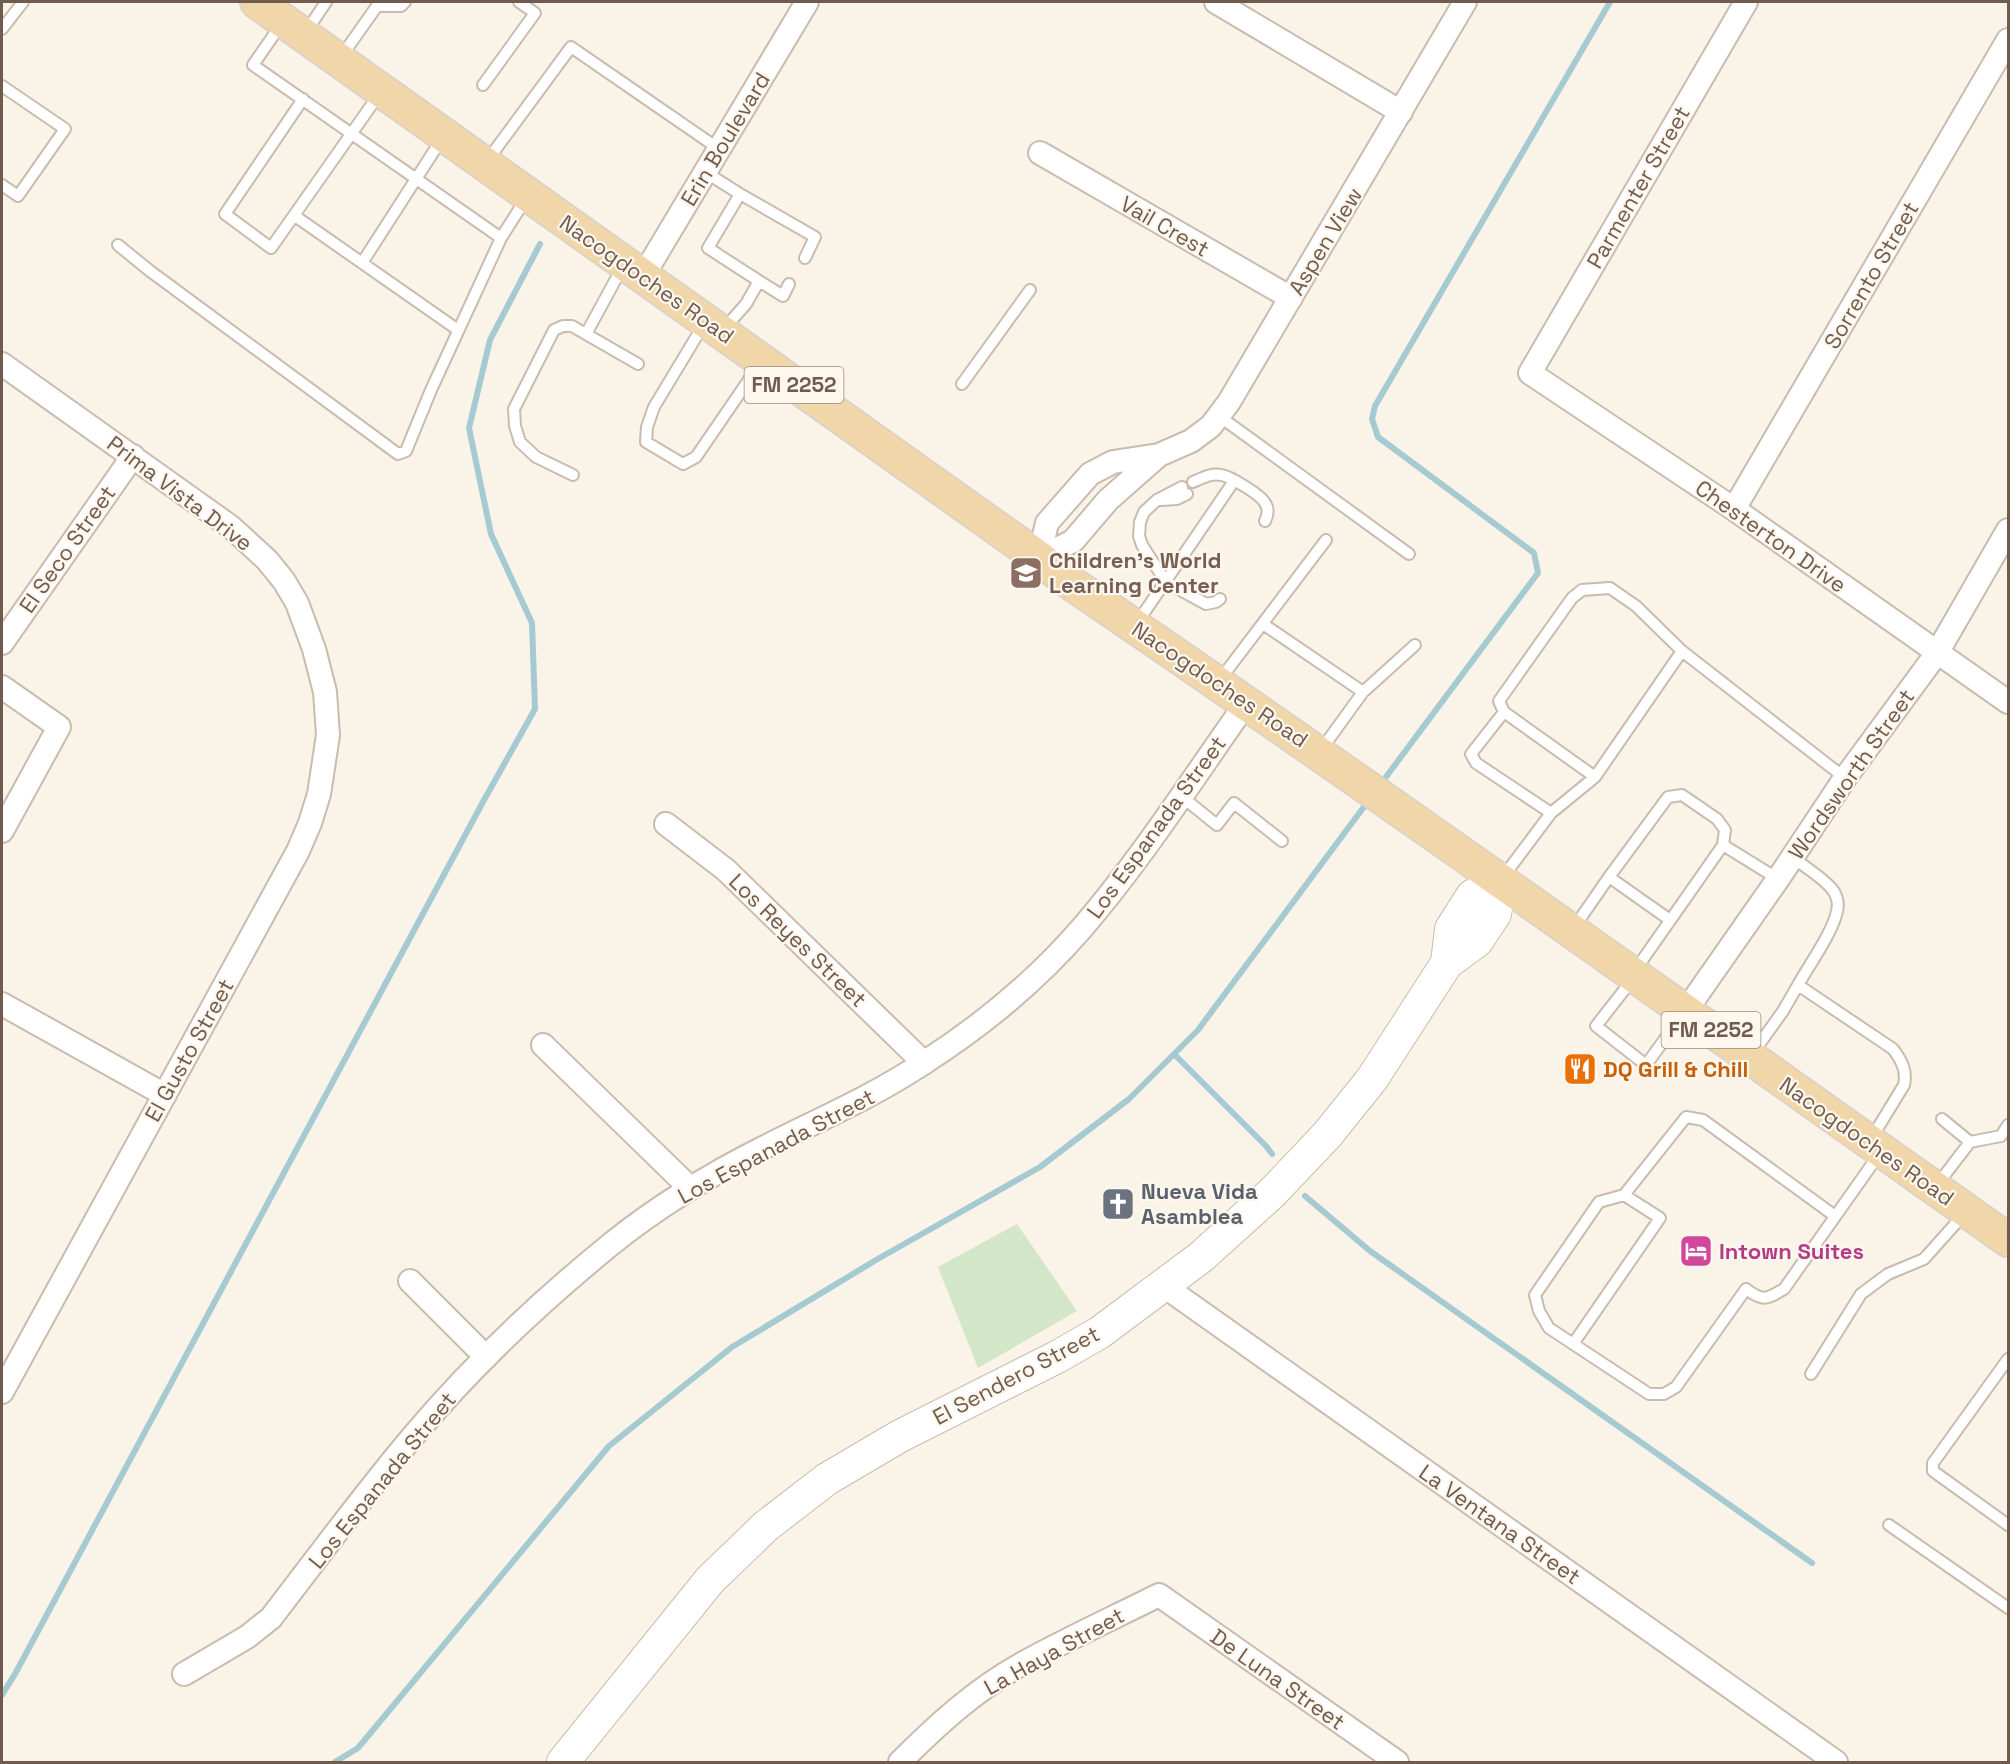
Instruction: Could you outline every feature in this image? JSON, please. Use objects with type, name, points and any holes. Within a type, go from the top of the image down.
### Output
[{"type":"main road","name":"Nacogdoches Road","points":[[257,2],[1039,558],[1065,579],[1218,682],[1501,879],[2008,1240]]},
{"type":"street","name":"Erin Boulevard","points":[[634,270],[705,172],[807,2]]},
{"type":"street","points":[[1216,2],[1401,112]]},
{"type":"street","name":"Aspen View","points":[[1039,558],[1047,523],[1090,474],[1113,462],[1159,455],[1191,441],[1211,426],[1219,416],[1466,2]]},
{"type":"street","name":"Parmenter Street","points":[[1530,373],[1746,2]]},
{"type":"street","name":"Sorrento Street","points":[[1734,509],[2008,40]]},
{"type":"street","name":"Vail Crest","points":[[1040,153],[1291,298]]},
{"type":"street","name":"Prima Vista Drive","points":[[2,364],[231,527],[267,560],[284,581],[297,603],[311,641],[325,692]]},
{"type":"street","name":"Chesterton Drive","points":[[1530,373],[1734,509],[2008,702]]},
{"type":"street","name":"Aspen View","points":[[1039,558],[1073,541],[1108,500],[1159,455]]},
{"type":"street","name":"El Seco Street","points":[[2,643],[133,456]]},
{"type":"street","name":"Wordsworth Street","points":[[1685,1012],[1845,778],[1936,653],[2008,530]]},
{"type":"street","points":[[2,687],[59,727],[2,831]]},
{"type":"street","name":"El Gusto Street","points":[[2,1392],[298,851],[310,823],[325,765],[328,735],[325,692]]},
{"type":"street","name":"Los Espanada Street","points":[[184,1674],[247,1637],[271,1618],[414,1434],[514,1329],[611,1244],[690,1188],[764,1148],[865,1099],[924,1063],[1004,1004],[1041,971],[1081,929],[1135,862],[1247,702]]},
{"type":"street","name":"Los Reyes Street","points":[[666,824],[726,870],[924,1063]]},
{"type":"street","name":"El Sendero Street","points":[[563,1762],[710,1580],[766,1527],[827,1479],[900,1436],[1057,1357],[1099,1333],[1201,1257],[1272,1193],[1327,1135],[1372,1079],[1447,963],[1452,929],[1472,896],[1501,879]]},
{"type":"street","points":[[2,1004],[165,1095]]},
{"type":"street","points":[[543,1045],[690,1188]]},
{"type":"street","points":[[410,1281],[486,1357]]},
{"type":"street","name":"La Ventana Street","points":[[1164,1286],[1836,1762]]},
{"type":"street","name":"La Haya Street","points":[[900,1762],[971,1697],[1019,1666],[1159,1595]]},
{"type":"street","name":"De Luna Street","points":[[1159,1595],[1397,1762]]},
{"type":"lane","points":[[2,29],[23,2]]},
{"type":"lane","points":[[326,2],[253,65],[501,238]]},
{"type":"lane","points":[[339,60],[377,4],[400,6],[405,2]]},
{"type":"lane","points":[[483,85],[535,13],[519,2]]},
{"type":"lane","points":[[484,164],[571,47],[719,149]]},
{"type":"lane","points":[[2,86],[65,129],[18,196],[2,184]]},
{"type":"lane","points":[[303,99],[225,214],[271,248],[382,91]]},
{"type":"lane","points":[[362,263],[444,135]]},
{"type":"lane","points":[[705,172],[815,237],[805,258]]},
{"type":"lane","points":[[740,194],[708,248],[783,296],[789,284]]},
{"type":"lane","points":[[118,244],[150,271],[398,454],[406,451],[501,238],[529,195]]},
{"type":"lane","points":[[295,216],[458,330]]},
{"type":"lane","points":[[586,334],[634,270]]},
{"type":"lane","points":[[759,281],[746,304],[713,327],[654,407],[646,426],[646,442],[683,464],[696,457],[761,361]]},
{"type":"lane","points":[[962,384],[1030,291]]},
{"type":"lane","points":[[573,475],[536,457],[520,442],[515,426],[514,408],[554,330],[563,326],[572,326],[638,364]]},
{"type":"lane","points":[[1219,416],[1409,554]]},
{"type":"lane","points":[[1220,599],[1206,604],[1166,582],[1148,558],[1139,536],[1140,522],[1144,512],[1157,500],[1177,499],[1190,488],[1210,480],[1213,474],[1224,475],[1263,500],[1268,510],[1265,521]]},
{"type":"lane","points":[[1135,626],[1234,481]]},
{"type":"lane","points":[[1218,682],[1326,540]]},
{"type":"lane","points":[[1595,777],[1504,712],[1499,701],[1572,598],[1582,590],[1610,588],[1636,606],[1682,651],[1845,778]]},
{"type":"lane","points":[[1263,624],[1363,692]]},
{"type":"lane","points":[[1327,758],[1363,692],[1415,645]]},
{"type":"lane","points":[[1501,879],[1551,813],[1595,777],[1682,651]]},
{"type":"lane","points":[[1504,712],[1472,754],[1476,763],[1551,813]]},
{"type":"lane","points":[[1573,930],[1668,797],[1682,795],[1717,819],[1725,830],[1723,845],[1635,974],[1596,1026],[1646,1065],[1685,1012]]},
{"type":"lane","points":[[1181,796],[1217,825],[1234,803],[1282,841]]},
{"type":"lane","points":[[1723,845],[1778,879]]},
{"type":"lane","points":[[1750,1058],[1783,1011],[1831,927],[1837,911],[1837,900],[1833,890],[1792,857]]},
{"type":"lane","points":[[1609,877],[1670,920]]},
{"type":"lane","points":[[1798,985],[1893,1049],[1903,1065],[1905,1077],[1904,1085],[1875,1146],[1835,1216],[1784,1289],[1768,1298],[1757,1298],[1746,1289],[1676,1387],[1664,1394],[1649,1394],[1549,1328],[1539,1311],[1534,1295],[1599,1202],[1624,1195],[1686,1118],[1703,1120],[1835,1216]]},
{"type":"lane","points":[[1942,1119],[1970,1142]]},
{"type":"lane","points":[[1935,1188],[1970,1142],[2001,1136],[2008,1125]]},
{"type":"lane","points":[[1574,1344],[1659,1218],[1624,1195]]},
{"type":"lane","points":[[1811,1374],[1861,1294],[1888,1274],[1924,1259],[1967,1211]]},
{"type":"lane","points":[[2008,1359],[1933,1463],[1933,1471],[2008,1525]]},
{"type":"lane","points":[[1889,1525],[2008,1608]]},
{"type":"green space","points":[[1017,1224],[1077,1311],[978,1368],[938,1267]]},
{"type":"waterway","points":[[1380,785],[1538,573],[1534,553],[1378,437],[1372,419],[1375,406],[1610,2]]},
{"type":"waterway","points":[[2,1695],[535,709],[532,623],[491,534],[469,428],[490,340],[540,244]]},
{"type":"waterway","points":[[335,1762],[358,1748],[609,1446],[732,1347],[876,1260],[1040,1167],[1129,1099],[1198,1030],[1369,800]]},
{"type":"waterway","points":[[1174,1054],[1272,1154]]},
{"type":"waterway","points":[[1305,1196],[1370,1251],[1812,1563]]},
{"type":"place","name":"Children's World Learning Center","points":[[1026,573]]},
{"type":"place","name":"DQ Grill & Chill","points":[[1580,1069]]},
{"type":"place","name":"Nueva Vida Asamblea","points":[[1118,1204]]},
{"type":"place","name":"Intown Suites","points":[[1696,1251]]}]
